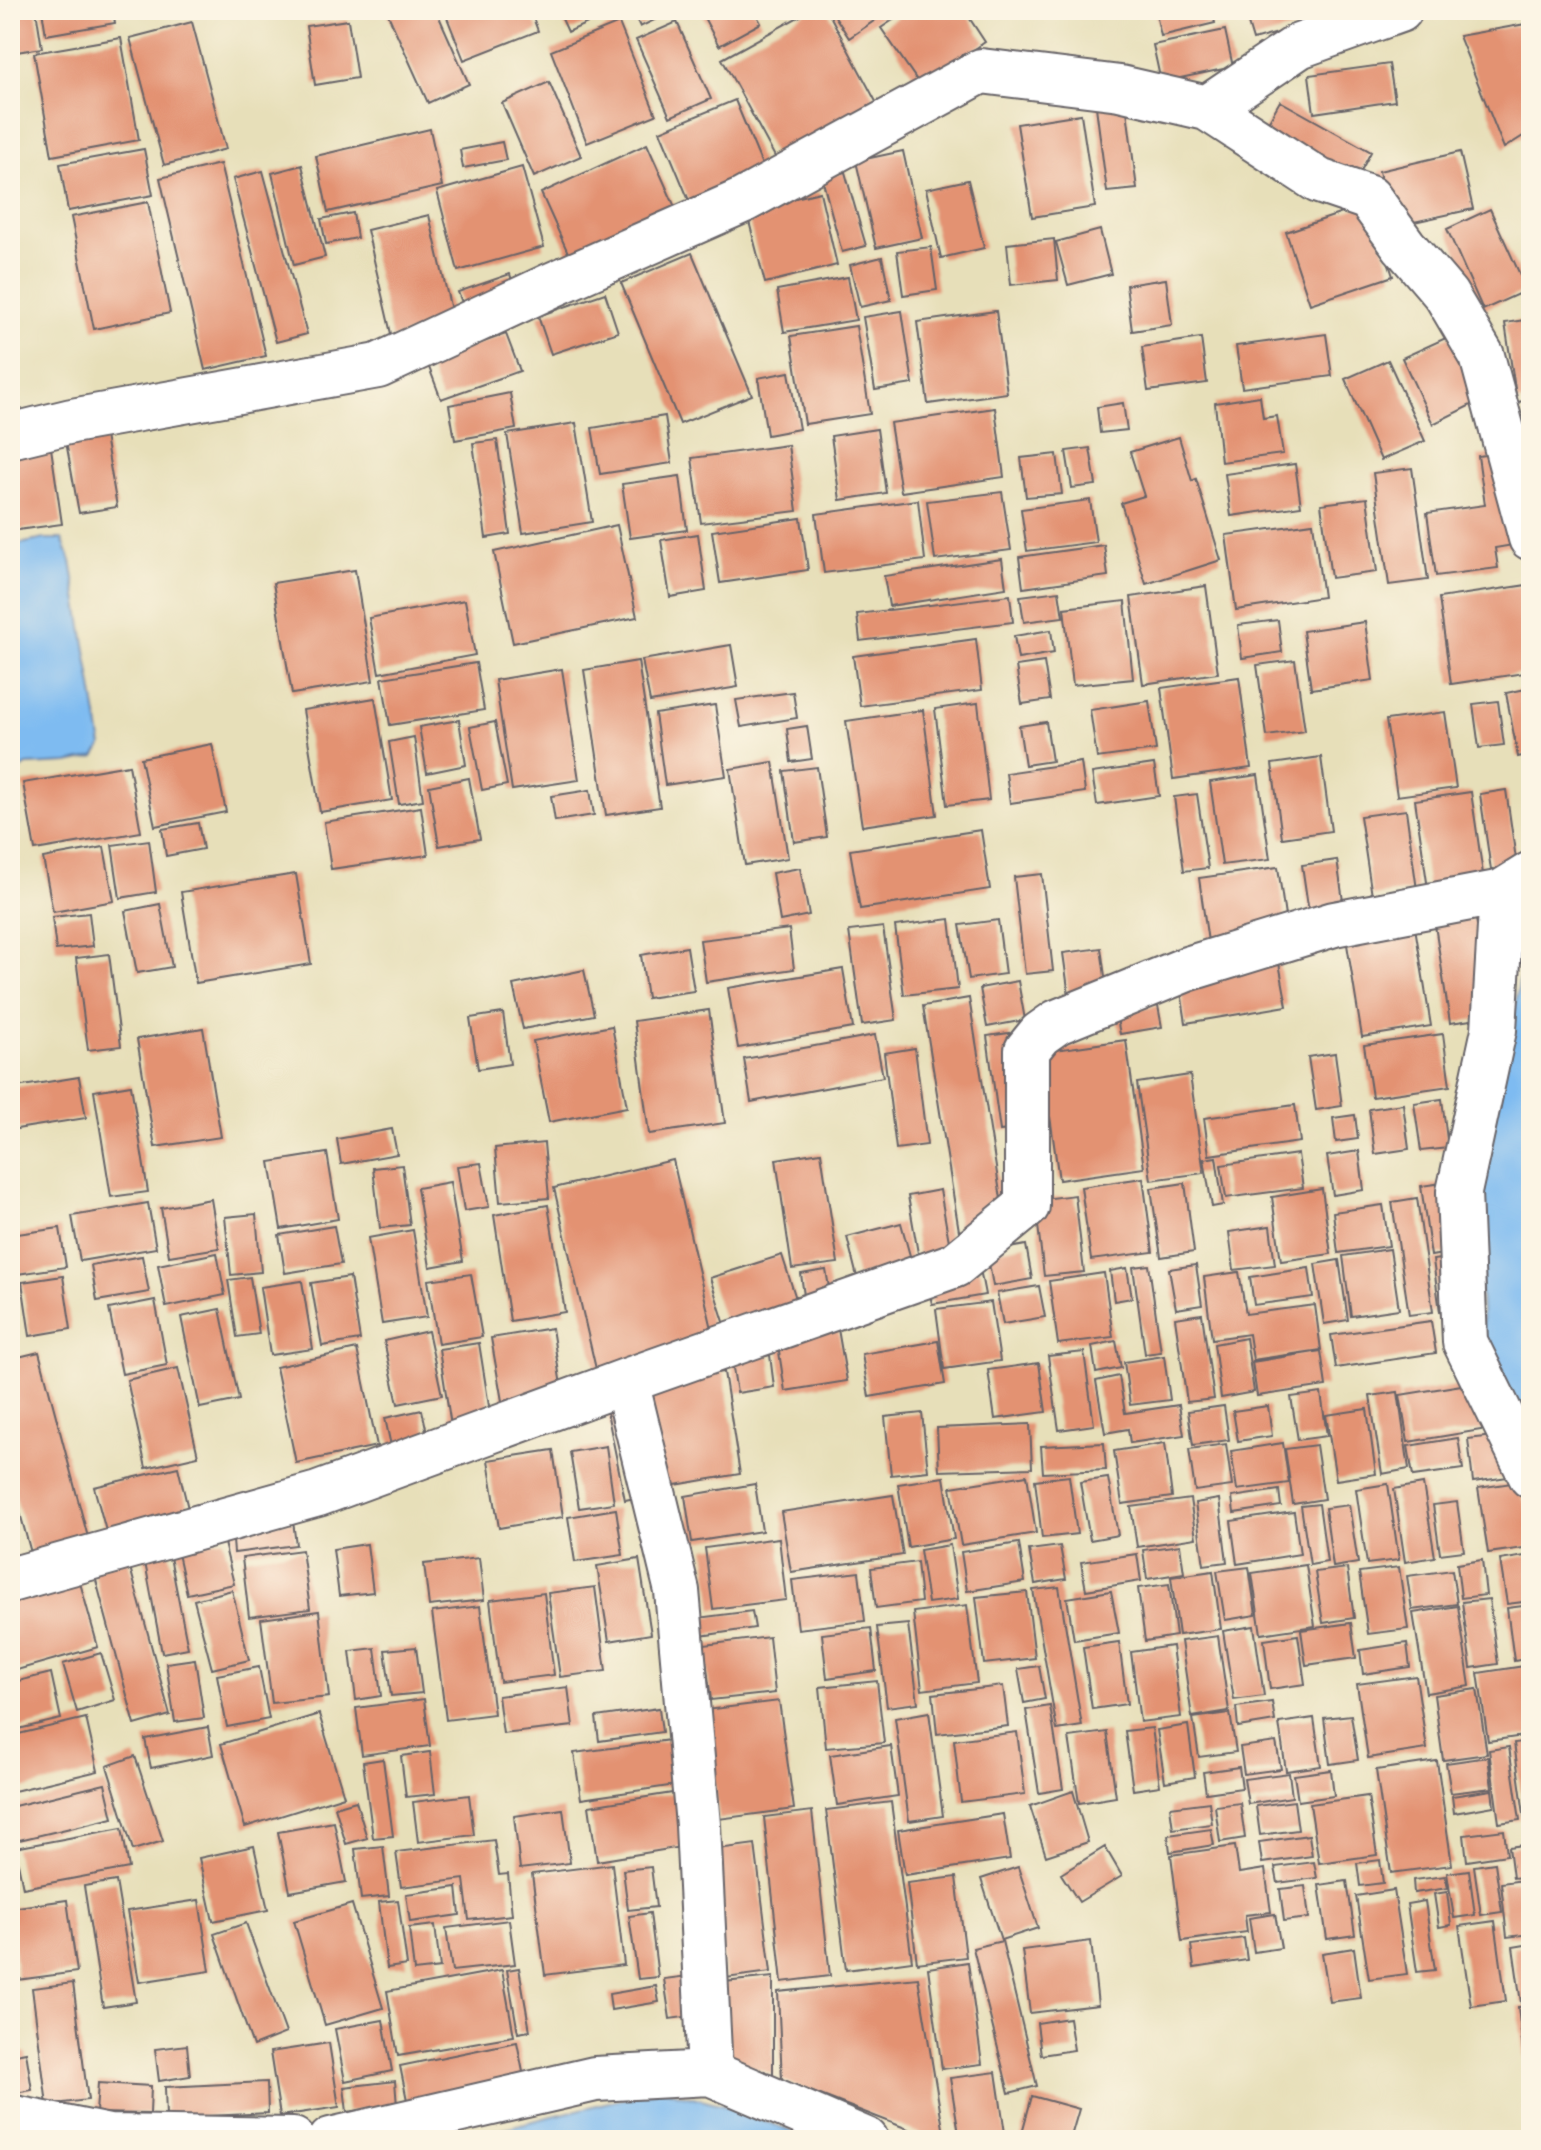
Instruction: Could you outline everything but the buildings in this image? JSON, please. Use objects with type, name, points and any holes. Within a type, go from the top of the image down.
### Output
[{"type":"street","points":[[1207,108],[1299,46],[1400,10]]},
{"type":"street","points":[[10,436],[72,421],[378,366],[742,201],[981,71],[1120,88],[1207,108],[1319,181],[1369,198],[1404,246],[1446,295],[1482,356],[1531,538]]},
{"type":"street","points":[[10,1580],[318,1494],[955,1265],[1027,1206],[1027,1050],[1040,1034],[1057,1022],[1187,969],[1334,924],[1522,893],[1459,1192],[1465,1342],[1531,1476]]},
{"type":"street","points":[[626,1381],[677,1591],[698,1825],[710,2073]]},
{"type":"street","points":[[331,2140],[595,2079],[710,2073],[866,2140]]},
{"type":"street","points":[[10,2117],[109,2137],[293,2140]]},
{"type":"water","points":[[44,539],[62,539],[71,561],[102,746],[95,757],[68,763],[27,765],[10,776],[10,546]]},
{"type":"water","points":[[1531,950],[1531,1446],[1483,1334],[1477,1215],[1519,982]]},
{"type":"water","points":[[661,2089],[724,2105],[813,2140],[457,2140]]}]
